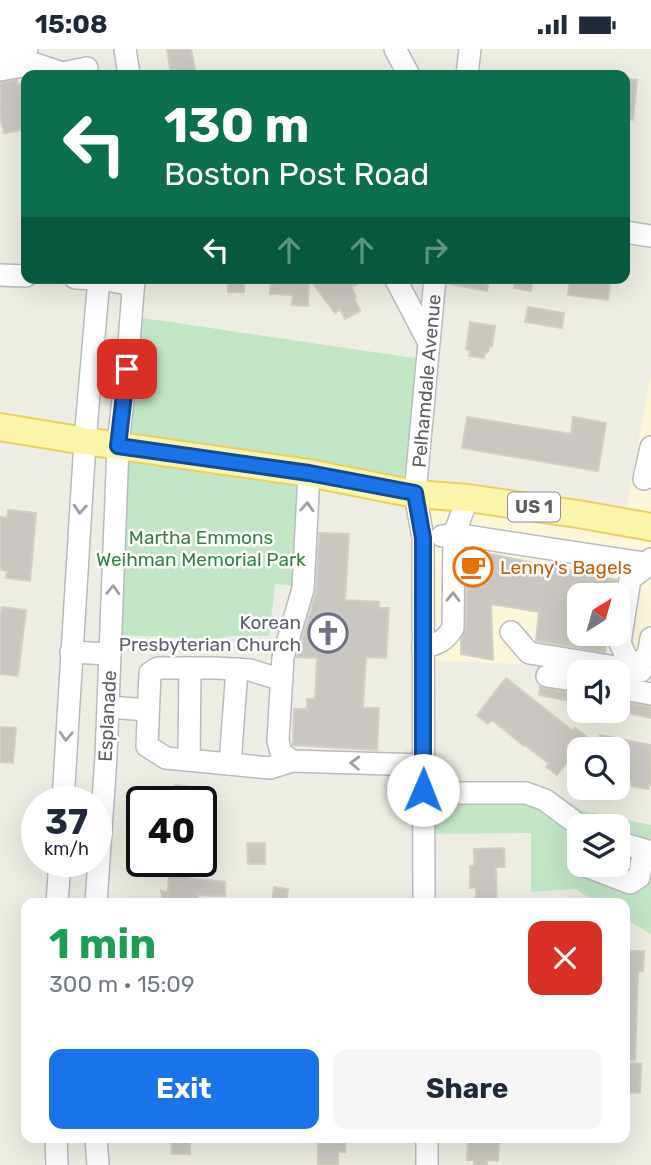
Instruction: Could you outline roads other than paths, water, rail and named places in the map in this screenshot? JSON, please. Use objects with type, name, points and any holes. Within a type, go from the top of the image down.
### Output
[{"type":"main road","name":"US 1","points":[[0,427],[309,473],[415,493],[468,498],[651,527]]},
{"type":"street","points":[[125,49],[128,70]]},
{"type":"street","points":[[395,49],[406,70]]},
{"type":"street","points":[[468,70],[470,49]]},
{"type":"street","points":[[0,70],[35,64],[53,70]]},
{"type":"street","points":[[70,70],[87,64]]},
{"type":"street","points":[[630,232],[650,232]]},
{"type":"street","points":[[0,263],[21,263]]},
{"type":"street","points":[[0,275],[21,276]]},
{"type":"street","name":"Esplanade","points":[[64,786],[98,284]]},
{"type":"street","name":"Esplanade","points":[[96,898],[108,706],[118,446],[134,284]]},
{"type":"street","points":[[398,284],[428,341]]},
{"type":"street","name":"Pelhamdale Avenue","points":[[424,898],[423,538],[415,493],[434,284]]},
{"type":"street","points":[[644,479],[651,447]]},
{"type":"street","points":[[292,761],[281,753],[278,740],[284,657],[303,589],[309,473]]},
{"type":"street","points":[[423,648],[439,643],[453,628],[454,534],[468,498]]},
{"type":"street","points":[[423,538],[454,534],[651,563]]},
{"type":"street","points":[[642,671],[621,643],[631,579],[651,563]]},
{"type":"street","points":[[511,632],[529,653],[642,671]]},
{"type":"street","points":[[642,671],[651,638]]},
{"type":"street","points":[[71,652],[110,654]]},
{"type":"street","points":[[282,680],[250,670],[158,668],[150,673],[147,746],[166,758],[270,768],[292,761],[423,765]]},
{"type":"street","points":[[189,760],[190,668]]},
{"type":"street","points":[[230,764],[237,669]]},
{"type":"street","points":[[547,676],[567,679]]},
{"type":"street","points":[[630,690],[651,694]]},
{"type":"street","points":[[108,706],[148,710]]},
{"type":"street","points":[[423,790],[449,793],[526,793],[545,800],[567,816]]},
{"type":"street","points":[[614,877],[630,883],[639,877],[648,851],[630,846]]},
{"type":"street","points":[[57,898],[59,877]]},
{"type":"street","points":[[56,1143],[57,1165]]},
{"type":"street","points":[[96,1143],[97,1165]]},
{"type":"street","points":[[427,1143],[427,1165]]},
{"type":"place","name":"Lenny's Bagels","points":[[473,567]]},
{"type":"place","name":"Korean Presbyterian Church","points":[[328,633]]},
{"type":"park label","name":"Martha Emmons Weihman Memorial Park","points":[[201,548]]}]
